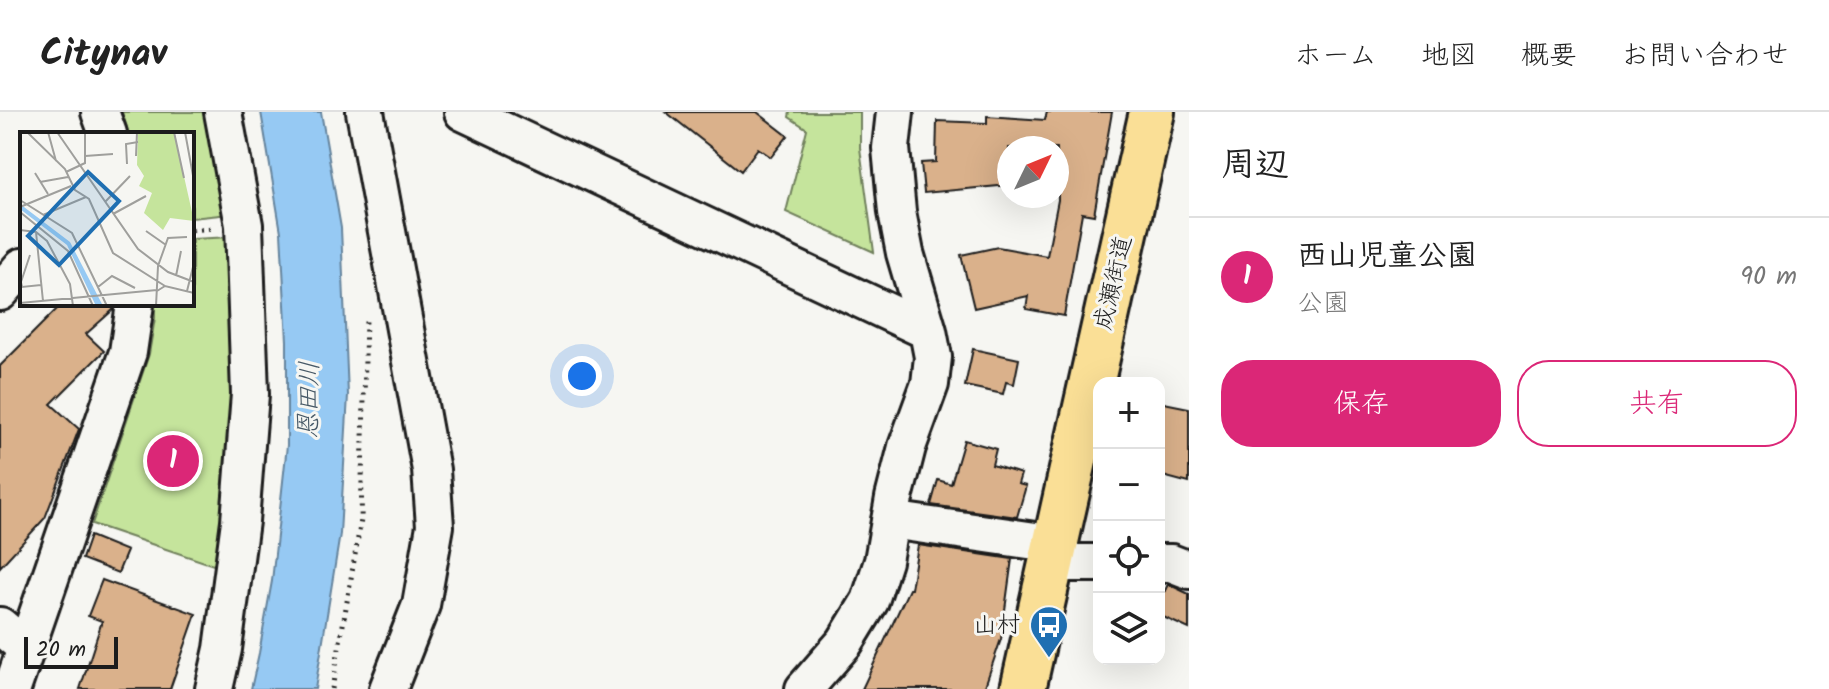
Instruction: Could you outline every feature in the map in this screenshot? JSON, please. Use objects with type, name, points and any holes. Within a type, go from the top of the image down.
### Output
[{"type":"main road","name":"成瀬街道","points":[[1023,689],[1152,112]]},
{"type":"street","points":[[100,112],[107,132]]},
{"type":"street","points":[[214,689],[223,649],[240,521],[250,394],[244,225],[223,112]]},
{"type":"street","points":[[365,112],[431,470],[435,526],[421,605],[388,689]]},
{"type":"street","points":[[463,112],[928,331]]},
{"type":"street","points":[[804,689],[845,642],[870,601],[883,561],[907,447],[930,384],[933,357],[897,212],[891,148],[895,112]]},
{"type":"street","points":[[0,292],[20,269]]},
{"type":"street","points":[[12,689],[13,637],[128,352],[135,306]]},
{"type":"street","points":[[890,520],[1093,562]]},
{"type":"street","points":[[1165,563],[1189,570]]},
{"type":"path","points":[[332,689],[361,520],[365,306]]},
{"type":"green space","points":[[122,112],[210,112],[229,214],[194,218],[194,132],[128,132]]},
{"type":"green space","points":[[790,112],[860,112],[860,148],[874,252],[786,212],[807,129],[789,117]]},
{"type":"green space","points":[[232,237],[239,398],[225,569],[92,524],[149,354],[155,306],[194,306],[194,239]]},
{"type":"water","name":"恩田川","points":[[261,112],[321,112],[341,228],[348,395],[340,534],[315,689],[251,689],[272,581],[287,445],[287,341],[281,232]]},
{"type":"building","points":[[666,112],[757,112],[788,136],[771,157],[758,148],[741,171]]},
{"type":"building","points":[[1047,112],[1112,112],[1094,215],[1082,213],[1064,316],[1026,309],[1028,296],[974,308],[961,255],[998,247],[1047,256],[1056,208],[1069,208],[1069,136],[997,136],[997,186],[924,193],[921,163],[936,162],[937,121],[987,123],[987,116],[1045,120]]},
{"type":"building","points":[[60,306],[114,306],[86,334],[104,351],[51,404],[79,429],[45,518],[0,567],[0,366]]},
{"type":"building","points":[[973,349],[1019,359],[1014,384],[1006,382],[1003,394],[965,386]]},
{"type":"building","points":[[1165,403],[1189,408],[1189,483],[1165,477]]},
{"type":"building","points":[[964,440],[996,449],[992,465],[1021,474],[1018,484],[1026,486],[1017,517],[931,505],[938,480],[951,484]]},
{"type":"building","points":[[90,536],[127,551],[118,573],[82,559]]},
{"type":"building","points":[[918,545],[1012,559],[1001,639],[984,689],[862,689],[911,589]]},
{"type":"building","points":[[102,580],[196,614],[170,689],[80,689],[102,621],[88,616]]},
{"type":"building","points":[[1168,584],[1189,594],[1189,629],[1165,618]]},
{"type":"place","name":"西山児童公園","points":[[173,461]]},
{"type":"place","name":"山村","points":[[1049,659]]}]
